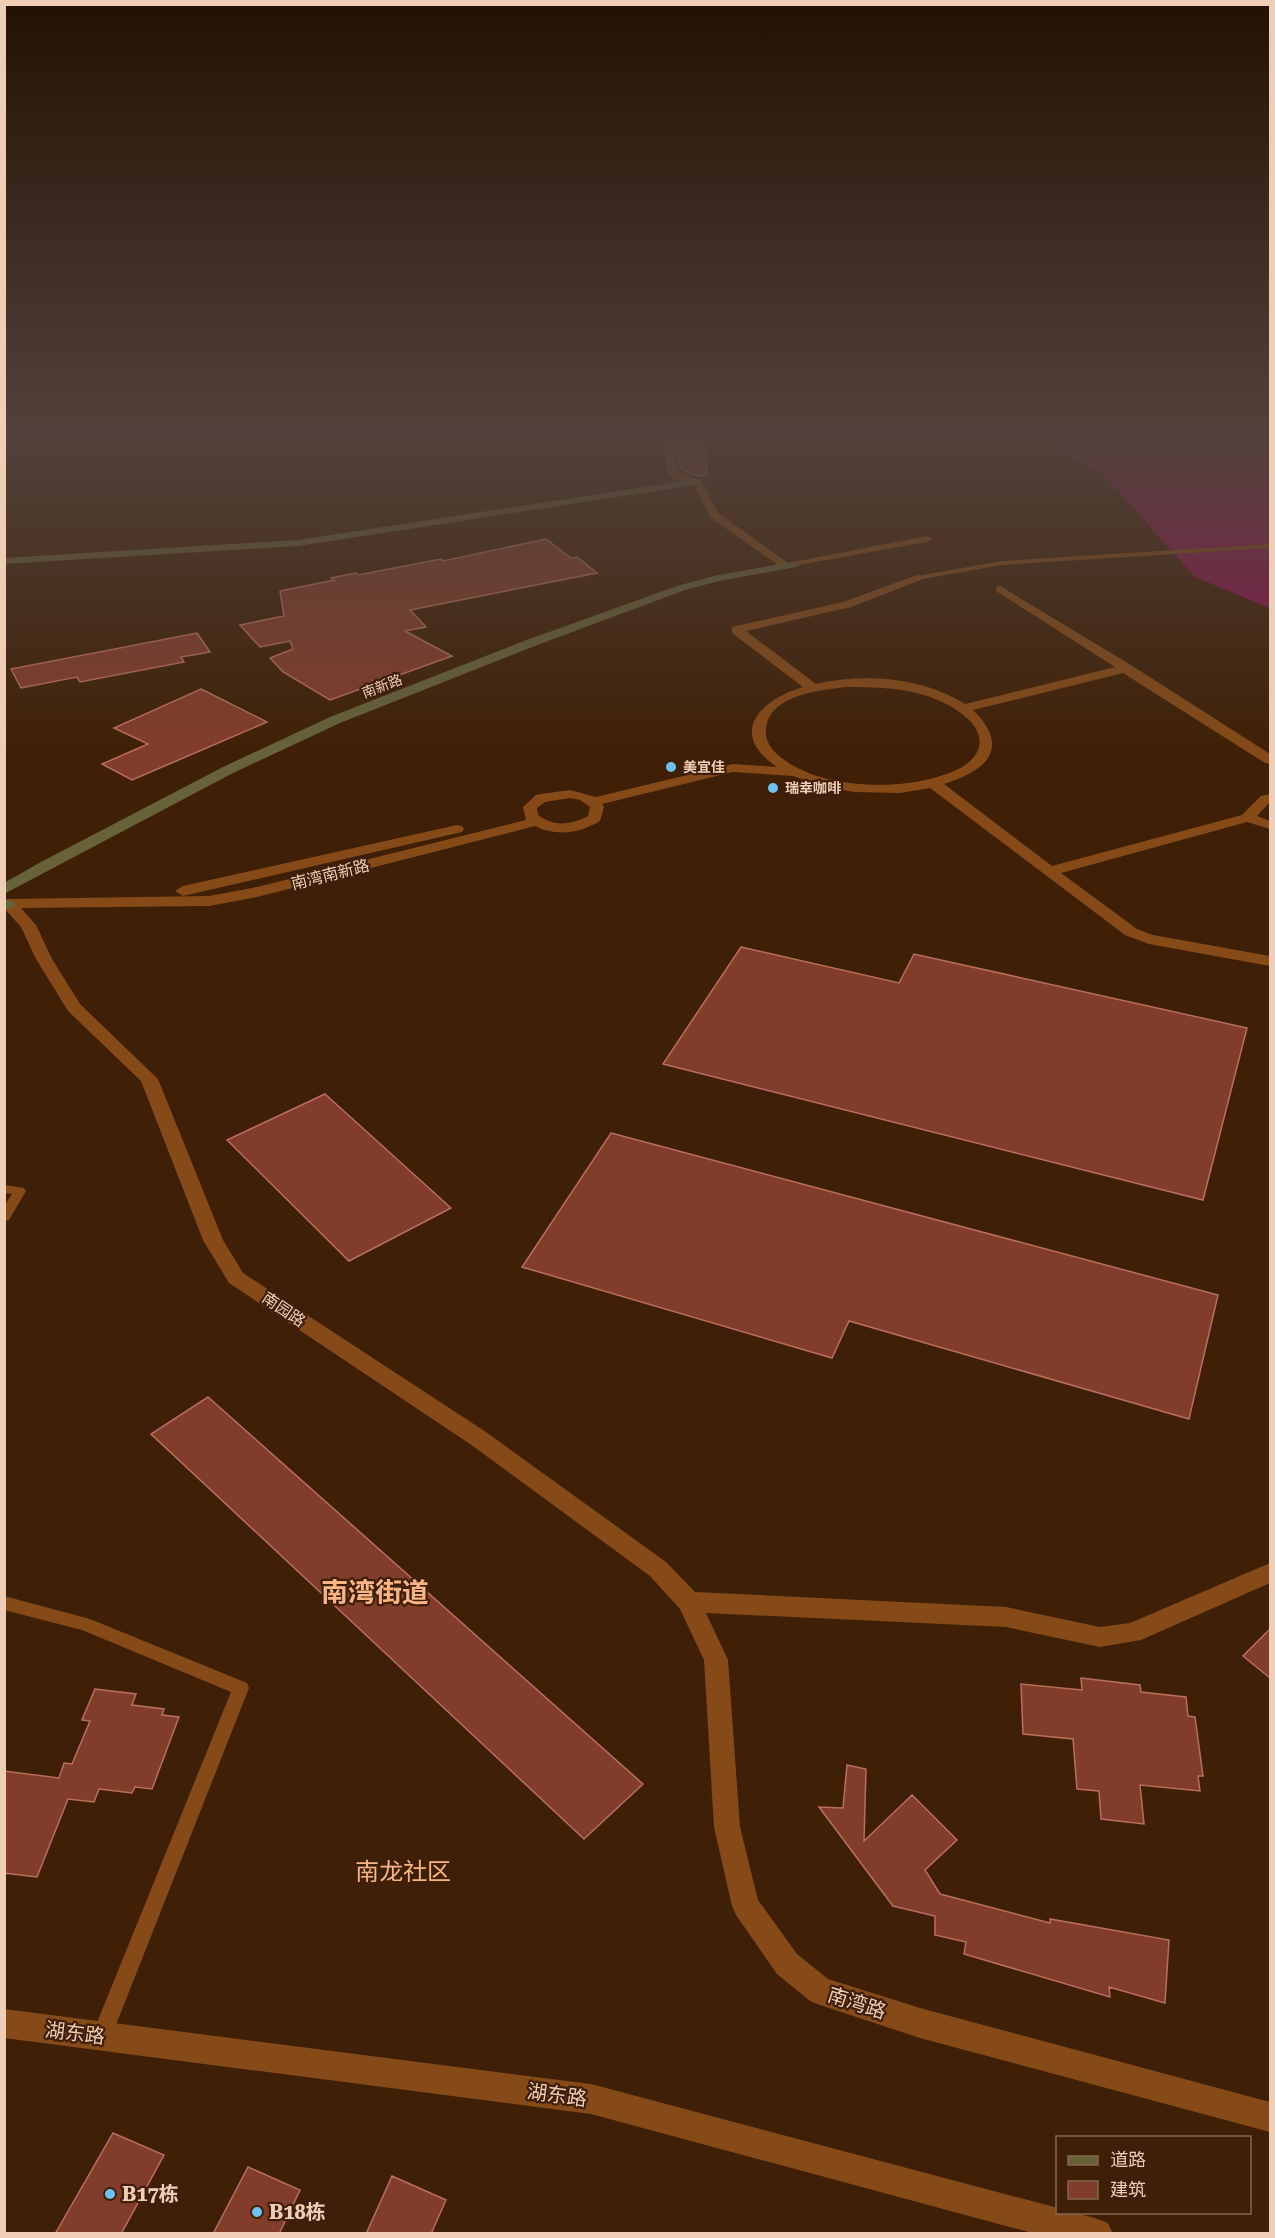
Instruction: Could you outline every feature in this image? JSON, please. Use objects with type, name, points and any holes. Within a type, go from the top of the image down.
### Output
[{"type":"street","points":[[4,561],[291,543]]},
{"type":"street","points":[[757,543],[789,565],[903,543]]},
{"type":"street","name":"南新路","points":[[6,900],[46,865],[228,770],[335,720],[528,644],[681,588],[718,578],[789,565]]},
{"type":"street","points":[[813,688],[736,630],[848,605],[917,578]]},
{"type":"street","points":[[1000,589],[1270,760]]},
{"type":"street","points":[[964,708],[1127,668]]},
{"type":"street","points":[[733,768],[753,747],[758,725],[767,710],[786,697],[813,688],[847,683],[894,685],[938,695],[964,708],[982,726],[986,743],[984,751],[969,768],[933,783],[897,788],[834,784],[800,773],[753,747]]},
{"type":"street","points":[[594,802],[597,813],[587,823],[576,827],[555,828],[533,817],[534,803],[551,795],[570,794],[594,802],[733,768],[800,773]]},
{"type":"street","points":[[933,783],[1131,932],[1149,939],[1270,961]]},
{"type":"street","points":[[1050,871],[1247,818],[1266,799],[1270,798]]},
{"type":"street","name":"南湾南新路","points":[[6,900],[209,900],[257,892],[533,817]]},
{"type":"street","points":[[1247,818],[1270,825]]},
{"type":"street","name":"南园路","points":[[6,900],[28,926],[44,959],[74,1007],[149,1079],[213,1240],[237,1278],[478,1438],[658,1569],[689,1602]]},
{"type":"street","points":[[689,1602],[1006,1617],[1100,1637],[1132,1634],[1270,1573]]},
{"type":"street","name":"南湾路","points":[[689,1602],[716,1660],[727,1827],[746,1906],[787,1964],[819,1991],[920,2023],[1270,2117]]},
{"type":"street","name":"湖东路","points":[[4,2024],[591,2099],[1097,2234]]},
{"type":"lane","points":[[917,578],[1002,563],[1270,546]]},
{"type":"lane","points":[[4,1189],[20,1191],[4,1217]]},
{"type":"lane","points":[[4,1603],[84,1624],[241,1688],[102,2036]]},
{"type":"shaded area","points":[[1165,543],[1270,543],[1270,608],[1195,577]]},
{"type":"building","points":[[525,543],[552,543],[571,558],[577,557],[597,573],[410,610],[426,627],[405,631],[452,656],[330,700],[283,672],[270,658],[293,649],[290,641],[260,647],[240,625],[284,616],[280,591],[356,573],[358,575],[441,559],[443,561]]},
{"type":"building","points":[[197,633],[210,652],[181,657],[184,662],[80,682],[77,677],[21,688],[11,669]]},
{"type":"building","points":[[201,689],[267,722],[132,780],[102,764],[148,744],[114,728]]},
{"type":"building","points":[[741,947],[899,983],[914,954],[1247,1028],[1203,1200],[663,1064]]},
{"type":"building","points":[[325,1094],[451,1208],[349,1261],[227,1140]]},
{"type":"building","points":[[611,1133],[1218,1295],[1189,1419],[849,1321],[832,1358],[522,1267]]},
{"type":"building","points":[[208,1397],[643,1784],[584,1839],[151,1434]]},
{"type":"building","points":[[1270,1629],[1270,1678],[1243,1656]]},
{"type":"building","points":[[1081,1678],[1140,1685],[1141,1692],[1186,1697],[1188,1716],[1195,1717],[1203,1776],[1198,1776],[1200,1791],[1140,1785],[1144,1824],[1101,1819],[1099,1791],[1077,1789],[1073,1739],[1023,1734],[1021,1684],[1082,1690]]},
{"type":"building","points":[[95,1689],[136,1694],[132,1705],[164,1709],[162,1715],[179,1717],[152,1789],[135,1787],[132,1793],[99,1789],[94,1802],[68,1799],[37,1877],[4,1873],[4,1771],[59,1778],[64,1763],[72,1764],[90,1721],[82,1720]]},
{"type":"building","points":[[847,1765],[866,1769],[864,1841],[912,1795],[957,1840],[925,1870],[940,1894],[1050,1923],[1050,1919],[1169,1940],[1165,2003],[1109,1987],[1110,1997],[964,1954],[966,1942],[935,1935],[935,1916],[893,1906],[819,1807],[843,1808]]},
{"type":"building","name":"B17栋","points":[[113,2133],[164,2155],[121,2234],[55,2234]]},
{"type":"building","name":"B18栋","points":[[248,2167],[300,2190],[279,2234],[213,2234]]},
{"type":"building","points":[[392,2176],[446,2200],[431,2234],[366,2234]]},
{"type":"place","name":"美宜佳","points":[[671,767]]},
{"type":"place","name":"瑞幸咖啡","points":[[773,788]]},
{"type":"place","name":"B17栋","points":[[110,2194]]},
{"type":"place","name":"B18栋","points":[[257,2212]]},
{"type":"district","name":"南湾街道","points":[[375,1593]]},
{"type":"district","name":"南龙社区","points":[[403,1872]]}]
